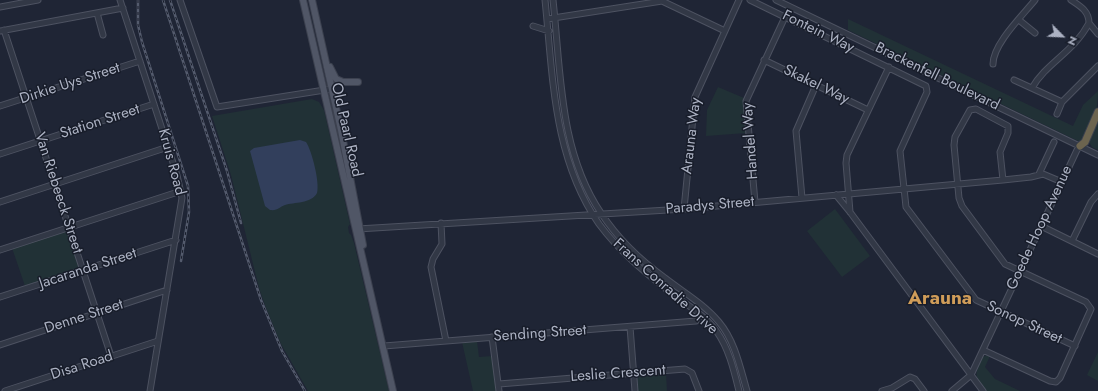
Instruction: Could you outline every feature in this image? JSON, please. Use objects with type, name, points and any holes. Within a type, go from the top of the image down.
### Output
[{"type":"highway","points":[[1080,146],[1085,142],[1098,112]]},
{"type":"main road","name":"Old Paarl Road","points":[[303,0],[358,229]]},
{"type":"main road","name":"Old Paarl Road","points":[[312,0],[331,88],[365,266],[394,391]]},
{"type":"main road","points":[[321,43],[335,78],[344,82],[358,82]]},
{"type":"street","points":[[0,7],[38,0]]},
{"type":"street","name":"Kruis Road","points":[[120,0],[168,147],[181,191],[182,203],[150,391]]},
{"type":"street","points":[[180,0],[217,107],[331,88]]},
{"type":"street","name":"Frans Conradie Drive","points":[[545,0],[561,138],[575,182],[593,213],[627,256],[713,326],[727,350],[739,391]]},
{"type":"street","name":"Frans Conradie Drive","points":[[553,0],[568,132],[580,172],[601,213],[634,253],[706,309],[720,322],[736,353],[748,391]]},
{"type":"street","name":"Arauna Way","points":[[684,209],[694,100],[739,0]]},
{"type":"street","name":"Fontein Way","points":[[750,0],[924,84],[927,88]]},
{"type":"street","name":"Brackenfell Boulevard","points":[[776,0],[1098,155]]},
{"type":"street","points":[[993,64],[993,56],[998,46],[1035,0]]},
{"type":"street","points":[[1032,88],[1040,77],[1079,40],[1089,23],[1089,15],[1086,10],[1071,0]]},
{"type":"street","points":[[547,18],[654,1],[665,3],[725,32]]},
{"type":"street","points":[[2,31],[123,8]]},
{"type":"street","points":[[97,13],[104,35]]},
{"type":"street","name":"Handel Way","points":[[755,202],[746,105],[748,94],[785,17]]},
{"type":"street","points":[[1019,20],[1035,33]]},
{"type":"street","points":[[1089,23],[1098,34]]},
{"type":"street","points":[[533,26],[549,31]]},
{"type":"street","name":"Van Riebeeck Street","points":[[2,31],[41,141],[111,356]]},
{"type":"street","name":"Skakel Way","points":[[764,60],[868,110]]},
{"type":"street","name":"Dirkie Uys Street","points":[[0,106],[140,61]]},
{"type":"street","points":[[1057,114],[1062,102],[1098,66]]},
{"type":"street","points":[[850,212],[846,159],[889,67]]},
{"type":"street","points":[[1014,80],[1062,102]]},
{"type":"street","points":[[802,198],[796,128],[816,85]]},
{"type":"street","name":"Sonop Street","points":[[927,88],[900,148],[906,207],[972,296],[979,302],[1075,346]]},
{"type":"street","name":"Station Street","points":[[0,154],[154,104]]},
{"type":"street","points":[[983,350],[1050,381],[1056,382],[1060,378],[1091,309],[1089,305],[1019,272],[1002,262],[964,210],[960,202],[954,141],[968,112],[971,109],[978,110],[1008,126],[1008,132],[1000,152],[1003,180]]},
{"type":"street","points":[[1039,174],[1054,142]]},
{"type":"street","name":"Goede Hoop Avenue","points":[[952,391],[971,375],[1080,146]]},
{"type":"street","points":[[0,202],[168,147]]},
{"type":"street","name":"Paradys Street","points":[[358,229],[593,213],[684,209],[1003,180],[1031,177],[1039,174],[1051,176],[1062,182]]},
{"type":"street","points":[[0,250],[181,191]]},
{"type":"street","points":[[1072,241],[1093,198],[1098,194]]},
{"type":"street","points":[[836,195],[983,391]]},
{"type":"street","points":[[441,223],[442,244],[433,259],[431,267],[446,341]]},
{"type":"street","points":[[1041,226],[1098,254]]},
{"type":"street","name":"Jacaranda Street","points":[[0,297],[176,240]]},
{"type":"street","name":"Denne Street","points":[[0,345],[167,290]]},
{"type":"street","name":"Sending Street","points":[[384,346],[696,321]]},
{"type":"street","points":[[630,327],[635,391]]},
{"type":"street","points":[[492,337],[499,391]]},
{"type":"street","name":"Disa Road","points":[[5,391],[158,341]]},
{"type":"street","name":"Leslie Crescent","points":[[499,384],[634,372],[688,370],[694,377],[699,391]]},
{"type":"street","points":[[882,391],[892,388],[910,377],[915,379],[924,391]]},
{"type":"shaded area","points":[[848,19],[1073,126],[1083,105],[1098,91],[1096,111],[1092,124],[1081,141],[1078,141],[848,30]]},
{"type":"shaded area","points":[[718,87],[744,98],[746,133],[706,136],[707,110]]},
{"type":"shaded area","points":[[312,99],[319,102],[324,110],[350,224],[348,227],[349,233],[354,243],[389,391],[308,391],[281,344],[259,288],[231,175],[212,116]]},
{"type":"shaded area","points":[[1098,116],[1098,150],[1092,147],[1089,142]]},
{"type":"shaded area","points":[[835,209],[870,256],[842,277],[807,231]]},
{"type":"shaded area","points":[[65,231],[69,233],[79,264],[77,269],[25,286],[12,248]]},
{"type":"shaded area","points":[[477,341],[479,357],[492,356],[496,391],[473,391],[462,342]]},
{"type":"shaded area","points":[[1098,352],[1098,381],[1087,375]]},
{"type":"shaded area","points":[[987,355],[990,356],[985,367],[995,379],[1020,391],[986,391],[977,378],[977,371],[983,357]]},
{"type":"shaded area","points":[[666,373],[667,391],[638,391],[637,379],[640,375]]},
{"type":"water","points":[[300,140],[306,142],[311,152],[315,167],[318,188],[317,193],[314,197],[307,201],[285,205],[277,209],[270,210],[265,206],[250,151],[254,148]]},
{"type":"railway","points":[[138,0],[138,25],[142,42],[188,186],[189,212],[181,261]]},
{"type":"railway","points":[[163,0],[261,300],[282,351],[305,391]]},
{"type":"railway","points":[[170,0],[227,171],[241,223]]},
{"type":"district","name":"Arauna","points":[[940,299]]}]
